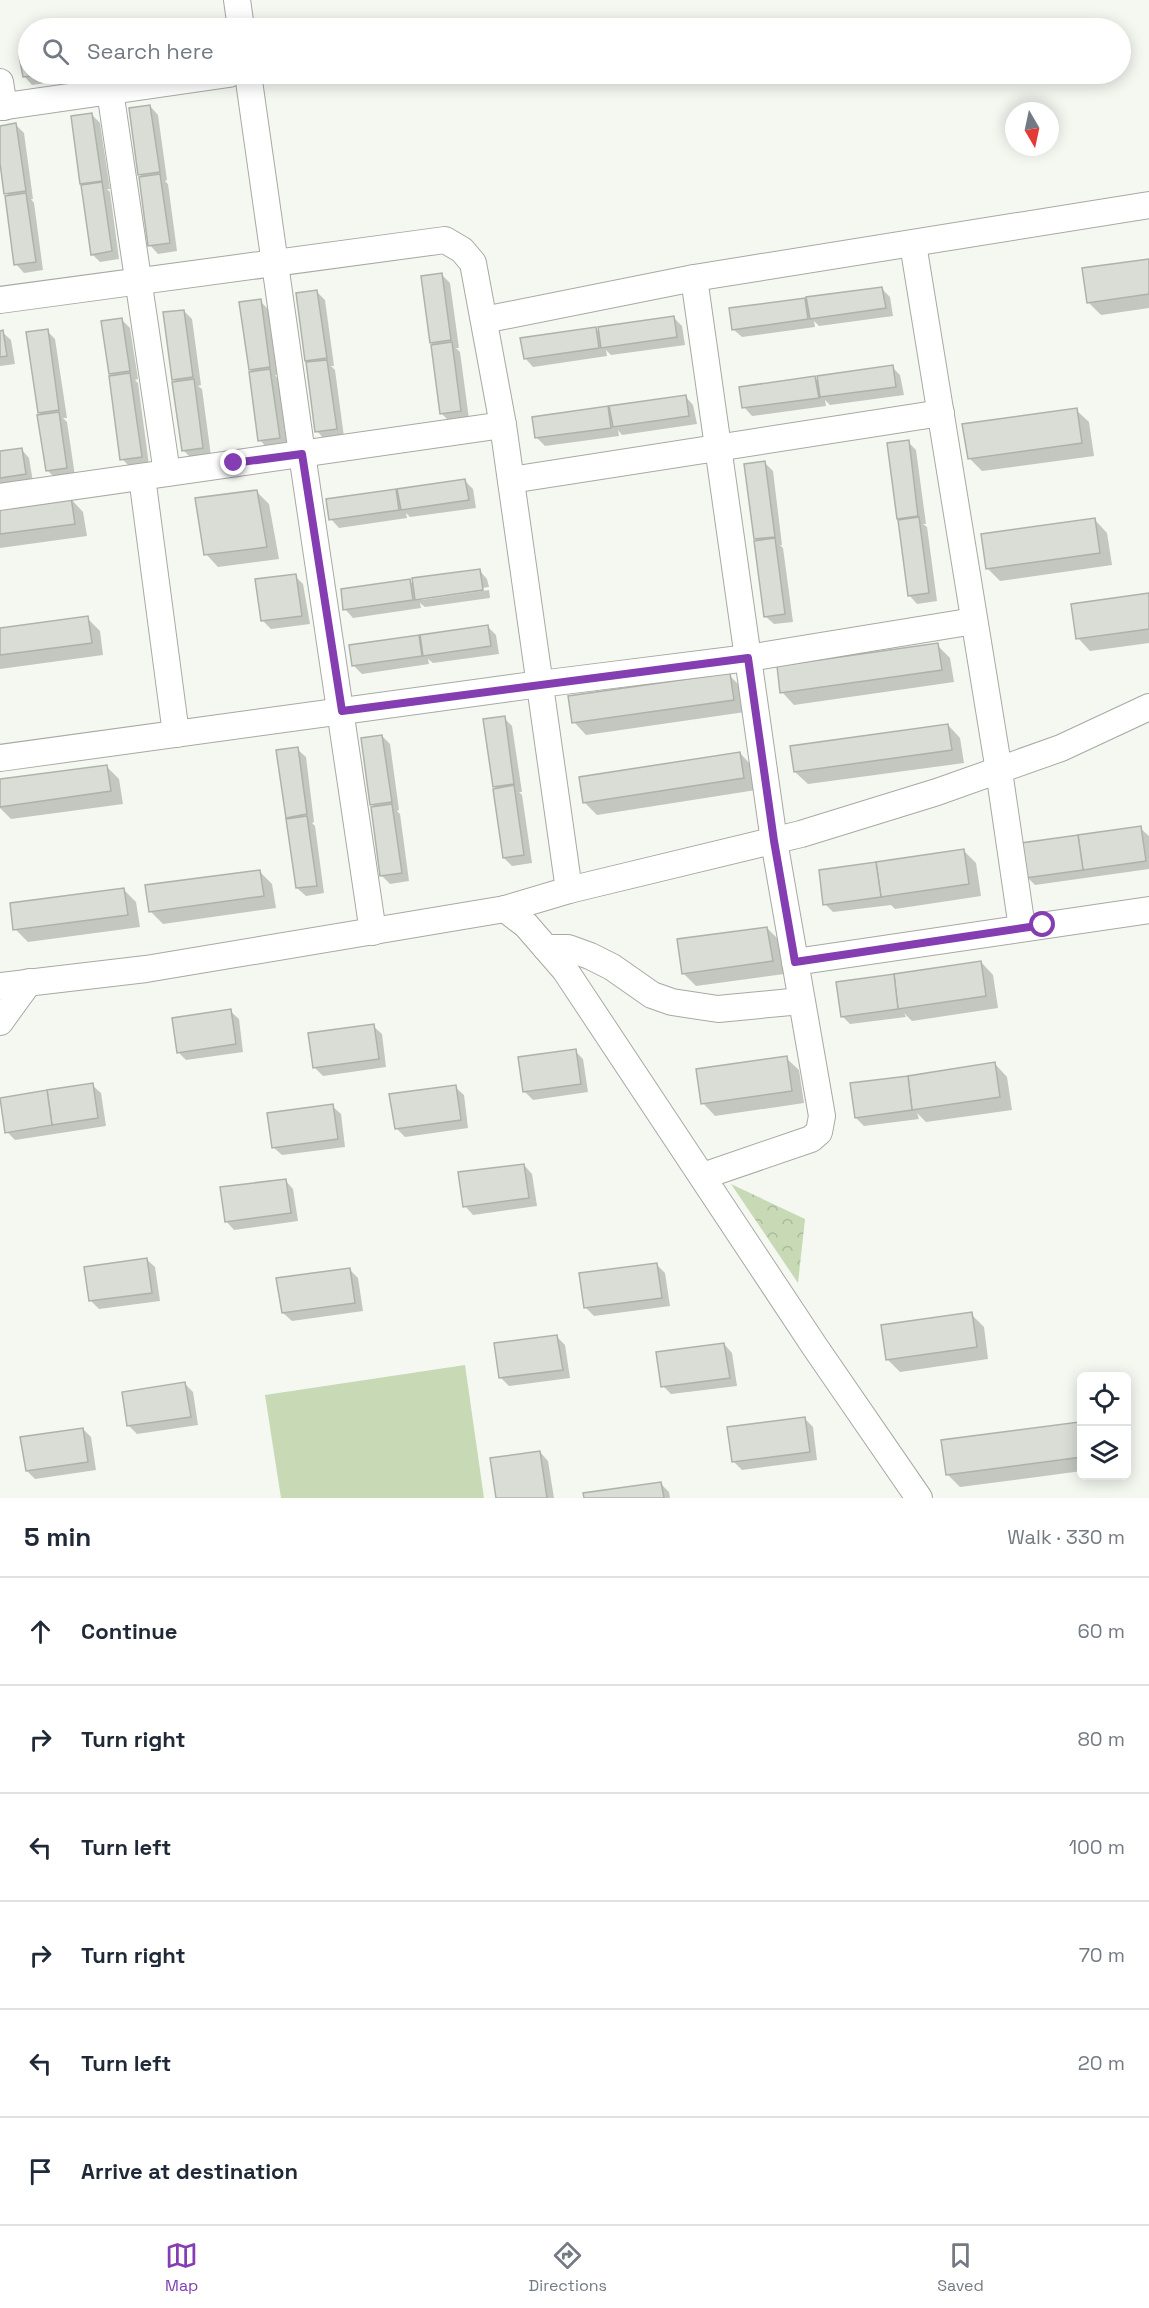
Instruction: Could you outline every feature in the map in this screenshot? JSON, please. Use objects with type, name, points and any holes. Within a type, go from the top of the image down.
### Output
[{"type":"street","points":[[237,0],[240,18]]},
{"type":"street","points":[[1,99],[110,91],[159,84]]},
{"type":"street","points":[[249,84],[373,932]]},
{"type":"street","points":[[110,91],[167,473]]},
{"type":"street","points":[[484,320],[694,278],[1149,205]]},
{"type":"street","points":[[0,300],[445,240],[462,250],[473,263],[504,425],[569,890]]},
{"type":"street","points":[[913,244],[999,771],[1022,928]]},
{"type":"street","points":[[694,278],[774,841],[822,1116],[819,1132],[811,1139],[703,1176]]},
{"type":"street","points":[[511,480],[941,413]]},
{"type":"street","points":[[0,497],[504,425]]},
{"type":"street","points":[[142,477],[176,734]]},
{"type":"street","points":[[0,758],[748,658],[974,621]]},
{"type":"street","points":[[0,986],[146,969],[505,909],[569,890],[774,841],[926,796],[1061,748],[1149,707]]},
{"type":"street","points":[[505,909],[526,926],[565,970],[815,1347],[919,1498]]},
{"type":"street","points":[[795,962],[1149,910]]},
{"type":"street","points":[[546,948],[568,948],[590,956],[612,967],[652,995],[672,1002],[718,1009],[801,1001]]},
{"type":"street","points":[[0,1022],[29,982]]},
{"type":"green space","points":[[731,1184],[805,1219],[798,1283]]},
{"type":"green space","points":[[465,1365],[484,1498],[281,1498],[265,1395]]},
{"type":"building","points":[[150,105],[160,172],[138,175],[129,108]]},
{"type":"building","points":[[92,113],[102,181],[80,184],[71,116]]},
{"type":"building","points":[[16,123],[26,191],[4,194],[0,163],[0,126]]},
{"type":"building","points":[[160,174],[170,243],[148,246],[139,177]]},
{"type":"building","points":[[102,182],[112,251],[91,255],[81,185]]},
{"type":"building","points":[[26,193],[36,262],[14,265],[5,196]]},
{"type":"building","points":[[1149,259],[1149,294],[1087,303],[1082,268]]},
{"type":"building","points":[[442,273],[451,340],[430,343],[421,276]]},
{"type":"building","points":[[882,287],[886,308],[810,319],[806,297]]},
{"type":"building","points":[[317,290],[327,358],[305,361],[296,293]]},
{"type":"building","points":[[805,298],[808,319],[732,330],[729,308]]},
{"type":"building","points":[[261,299],[270,367],[249,370],[239,302]]},
{"type":"building","points":[[184,310],[193,377],[172,380],[163,312]]},
{"type":"building","points":[[674,316],[677,337],[601,348],[598,327]]},
{"type":"building","points":[[122,318],[130,371],[109,374],[101,321]]},
{"type":"building","points":[[596,327],[599,348],[524,359],[520,338]]},
{"type":"building","points":[[48,329],[59,410],[38,413],[26,332]]},
{"type":"building","points":[[3,330],[7,356],[0,357],[0,331]]},
{"type":"building","points":[[452,342],[461,411],[440,414],[431,345]]},
{"type":"building","points":[[327,360],[337,429],[315,432],[306,362]]},
{"type":"building","points":[[893,365],[896,387],[820,397],[817,376]]},
{"type":"building","points":[[270,369],[280,438],[258,441],[249,372]]},
{"type":"building","points":[[130,373],[142,457],[120,460],[109,376]]},
{"type":"building","points":[[815,376],[819,398],[742,408],[739,387]]},
{"type":"building","points":[[194,379],[203,448],[182,451],[172,382]]},
{"type":"building","points":[[686,395],[689,416],[613,427],[609,406]]},
{"type":"building","points":[[608,406],[611,428],[535,438],[532,417]]},
{"type":"building","points":[[1077,408],[1082,443],[968,459],[962,424]]},
{"type":"building","points":[[59,412],[67,468],[46,471],[37,415]]},
{"type":"building","points":[[909,440],[918,516],[897,519],[887,443]]},
{"type":"building","points":[[22,448],[26,474],[0,478],[0,451]]},
{"type":"building","points":[[765,461],[775,537],[754,539],[744,464]]},
{"type":"building","points":[[465,479],[469,500],[401,510],[397,489]]},
{"type":"building","points":[[396,489],[399,510],[329,520],[326,499]]},
{"type":"building","points":[[257,490],[267,547],[204,555],[195,498]]},
{"type":"building","points":[[71,497],[75,524],[0,534],[0,507]]},
{"type":"building","points":[[919,517],[929,593],[908,596],[898,520]]},
{"type":"building","points":[[1095,518],[1100,553],[986,569],[981,534]]},
{"type":"building","points":[[775,538],[785,614],[764,617],[754,541]]},
{"type":"building","points":[[480,569],[483,590],[415,600],[412,578]]},
{"type":"building","points":[[296,574],[302,616],[261,621],[255,579]]},
{"type":"building","points":[[410,579],[413,600],[343,610],[341,589]]},
{"type":"building","points":[[1149,593],[1149,629],[1076,639],[1071,604]]},
{"type":"building","points":[[88,616],[92,643],[0,655],[0,628]]},
{"type":"building","points":[[488,625],[491,646],[423,656],[420,635]]},
{"type":"building","points":[[419,635],[422,656],[352,666],[349,645]]},
{"type":"building","points":[[938,643],[942,670],[780,693],[777,666]]},
{"type":"building","points":[[730,673],[734,700],[572,723],[568,696]]},
{"type":"building","points":[[505,716],[514,784],[493,787],[483,719]]},
{"type":"building","points":[[948,724],[952,750],[794,772],[790,746]]},
{"type":"building","points":[[382,735],[392,802],[370,805],[361,738]]},
{"type":"building","points":[[298,747],[307,814],[286,818],[276,750]]},
{"type":"building","points":[[740,752],[744,778],[583,803],[579,777]]},
{"type":"building","points":[[107,765],[111,791],[0,807],[0,779]]},
{"type":"building","points":[[514,785],[524,855],[503,858],[493,789]]},
{"type":"building","points":[[392,804],[402,873],[380,876],[371,807]]},
{"type":"building","points":[[307,816],[317,886],[296,888],[286,819]]},
{"type":"building","points":[[1141,826],[1146,861],[1083,870],[1078,835]]},
{"type":"building","points":[[1078,835],[1083,870],[1025,878],[1021,843]]},
{"type":"building","points":[[964,849],[969,884],[881,897],[876,862]]},
{"type":"building","points":[[876,862],[881,897],[823,905],[819,870]]},
{"type":"building","points":[[260,870],[264,896],[149,912],[145,885]]},
{"type":"building","points":[[124,888],[128,915],[13,930],[10,903]]},
{"type":"building","points":[[767,927],[773,961],[682,974],[677,939]]},
{"type":"building","points":[[981,961],[986,996],[898,1009],[894,974]]},
{"type":"building","points":[[894,974],[898,1009],[841,1017],[836,982]]},
{"type":"building","points":[[231,1009],[236,1044],[177,1053],[172,1018]]},
{"type":"building","points":[[374,1024],[379,1059],[313,1068],[308,1033]]},
{"type":"building","points":[[576,1049],[581,1084],[523,1092],[518,1057]]},
{"type":"building","points":[[787,1056],[792,1091],[701,1104],[696,1069]]},
{"type":"building","points":[[995,1062],[1000,1097],[912,1110],[908,1076]]},
{"type":"building","points":[[908,1076],[912,1110],[855,1118],[850,1083]]},
{"type":"building","points":[[93,1083],[98,1118],[52,1125],[47,1090]]},
{"type":"building","points":[[456,1085],[461,1120],[395,1129],[389,1094]]},
{"type":"building","points":[[47,1090],[52,1125],[5,1133],[0,1098]]},
{"type":"building","points":[[333,1104],[338,1139],[272,1148],[267,1113]]},
{"type":"building","points":[[524,1164],[529,1198],[463,1207],[458,1172]]},
{"type":"building","points":[[286,1179],[291,1213],[225,1222],[220,1187]]},
{"type":"building","points":[[147,1258],[152,1293],[89,1301],[84,1267]]},
{"type":"building","points":[[657,1263],[662,1298],[584,1308],[579,1273]]},
{"type":"building","points":[[350,1268],[355,1303],[282,1313],[276,1278]]},
{"type":"building","points":[[972,1312],[977,1347],[886,1360],[881,1325]]},
{"type":"building","points":[[557,1335],[563,1370],[499,1378],[494,1343]]},
{"type":"building","points":[[724,1343],[730,1378],[661,1387],[656,1352]]},
{"type":"building","points":[[185,1382],[191,1417],[127,1426],[122,1392]]},
{"type":"building","points":[[805,1417],[810,1452],[732,1462],[727,1427]]},
{"type":"building","points":[[1077,1422],[1077,1458],[946,1475],[941,1440]]},
{"type":"building","points":[[83,1428],[88,1462],[26,1471],[20,1437]]},
{"type":"building","points":[[540,1451],[547,1498],[496,1498],[490,1458]]},
{"type":"building","points":[[661,1482],[664,1498],[584,1498],[583,1493]]},
{"type":"route","points":[[234,463],[302,454],[342,711],[748,658],[774,841],[795,962],[1043,925]]}]
